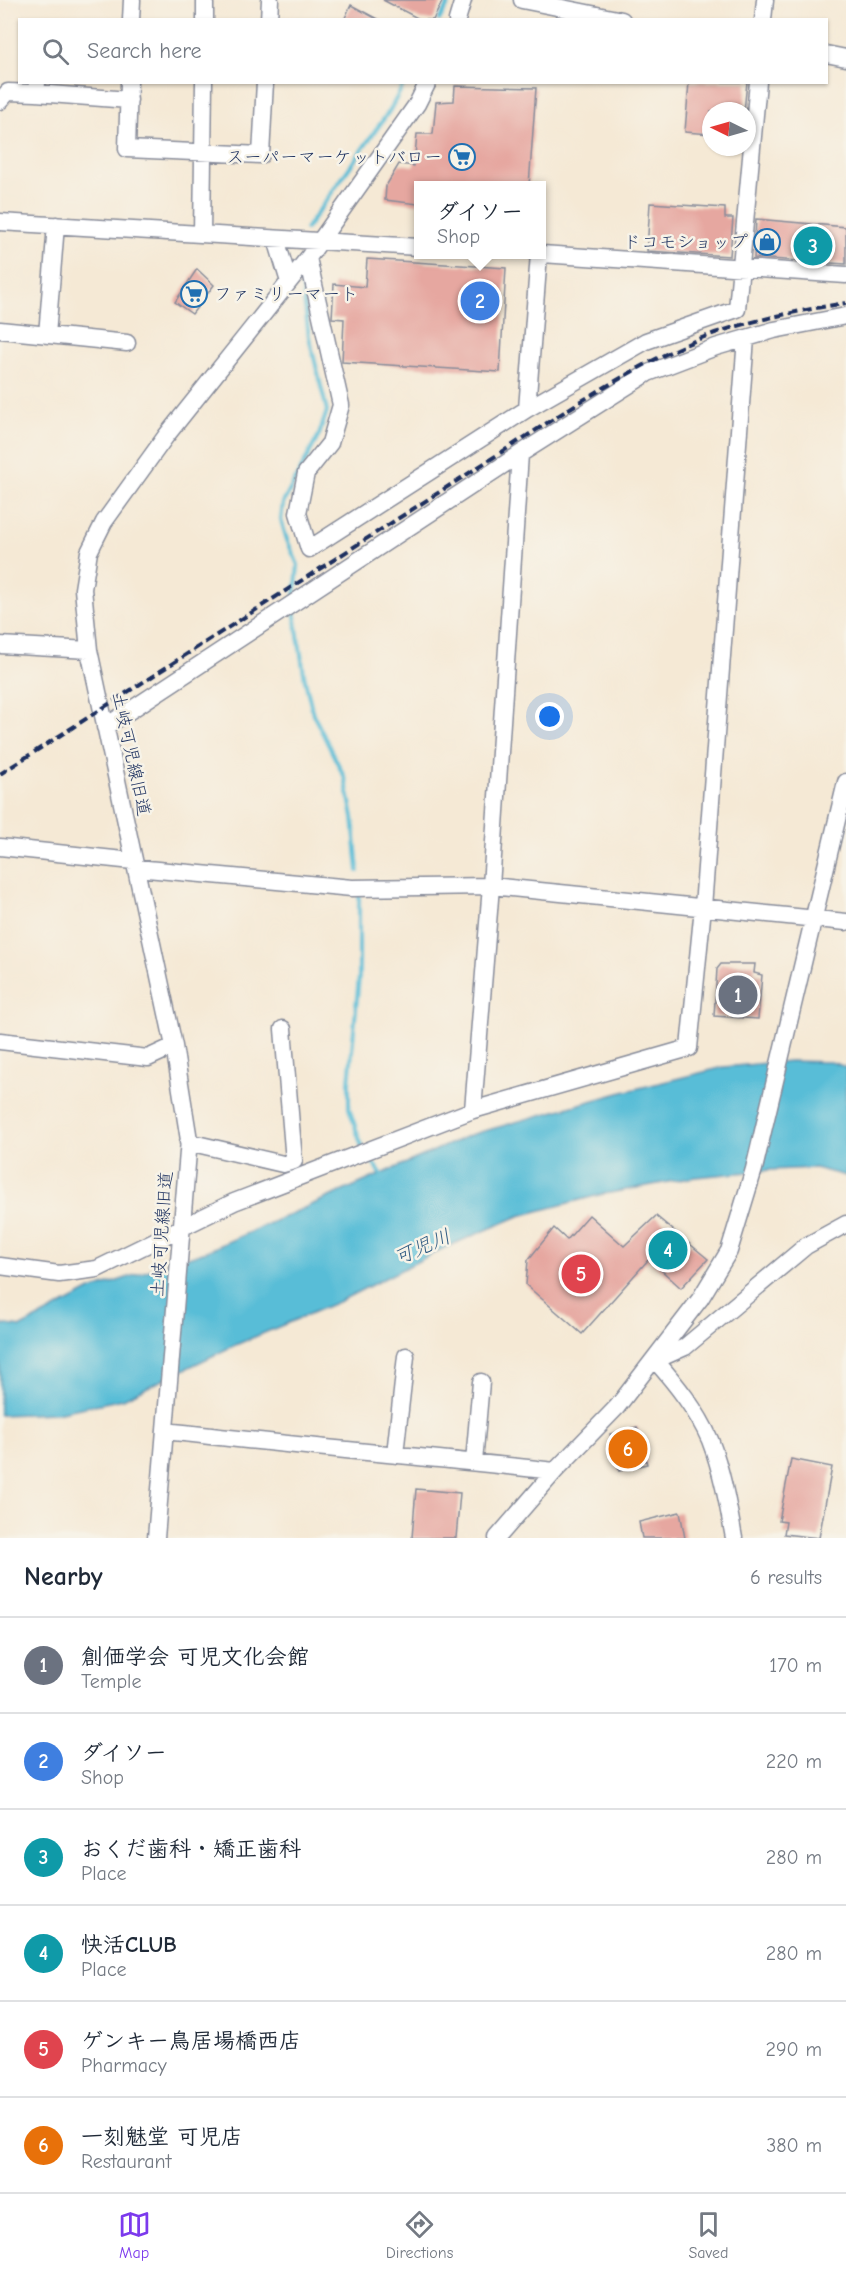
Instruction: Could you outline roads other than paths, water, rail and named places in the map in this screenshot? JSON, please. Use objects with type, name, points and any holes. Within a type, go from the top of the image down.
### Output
[{"type":"street","points":[[131,18],[132,0]]},
{"type":"street","points":[[205,0],[205,18]]},
{"type":"street","points":[[269,18],[270,0]]},
{"type":"street","points":[[458,18],[463,0]]},
{"type":"street","points":[[522,0],[612,18]]},
{"type":"street","points":[[763,18],[765,0]]},
{"type":"street","points":[[828,54],[846,58]]},
{"type":"street","points":[[129,84],[127,149],[261,155],[265,84]]},
{"type":"street","points":[[202,234],[204,84]]},
{"type":"street","name":"土岐可児線旧道","points":[[156,1538],[189,1142],[174,1046],[89,650],[84,589],[89,552],[104,522],[166,436],[308,258],[417,104],[427,84]]},
{"type":"street","points":[[308,258],[341,405],[330,443],[306,473],[298,513],[309,549],[526,409],[646,341],[737,309],[758,84]]},
{"type":"street","points":[[0,101],[8,92],[37,88],[129,100]]},
{"type":"street","points":[[0,222],[414,247]]},
{"type":"street","points":[[47,335],[56,225]]},
{"type":"street","points":[[276,239],[291,279]]},
{"type":"street","points":[[546,254],[846,275]]},
{"type":"street","points":[[526,409],[540,259]]},
{"type":"street","points":[[105,727],[520,454],[648,373],[746,338],[846,316]]},
{"type":"street","points":[[0,330],[127,343]]},
{"type":"street","points":[[0,1266],[59,1274],[97,1269],[234,1202],[473,1110],[689,1048],[703,907],[746,338]]},
{"type":"street","points":[[473,1110],[491,886],[520,454]]},
{"type":"street","points":[[0,645],[89,650]]},
{"type":"street","points":[[497,1538],[555,1471],[617,1407],[655,1360],[700,1299],[729,1251],[754,1169],[846,782]]},
{"type":"street","points":[[0,847],[352,888],[491,886],[846,922]]},
{"type":"street","points":[[189,1142],[283,1164],[294,1161],[283,1029]]},
{"type":"street","points":[[0,1041],[148,1058],[174,1046]]},
{"type":"street","points":[[655,1360],[685,1347],[806,1246],[846,1224]]},
{"type":"street","points":[[395,1454],[406,1356]]},
{"type":"street","points":[[655,1360],[693,1407],[709,1439],[722,1477],[734,1538]]},
{"type":"street","points":[[474,1462],[481,1382]]},
{"type":"street","points":[[166,1424],[321,1449],[395,1454],[555,1471]]},
{"type":"water","name":"可児川","points":[[790,1061],[831,1062],[846,1067],[846,1176],[815,1168],[695,1177],[599,1195],[519,1216],[444,1248],[340,1301],[233,1346],[123,1399],[56,1413],[0,1415],[0,1324],[21,1327],[91,1290],[209,1250],[470,1135],[619,1093],[724,1067]]},
{"type":"waterway","points":[[440,18],[451,0]]},
{"type":"waterway","points":[[306,229],[390,110],[404,84]]},
{"type":"waterway","points":[[295,597],[298,565],[281,520],[283,503],[319,435],[327,411],[309,337],[301,276]]},
{"type":"waterway","points":[[294,610],[313,714],[345,778],[353,817],[358,871]]},
{"type":"waterway","points":[[359,893],[359,977],[349,1082],[349,1108],[362,1147]]},
{"type":"waterway","points":[[367,1156],[383,1176]]},
{"type":"railway","points":[[0,774],[575,405],[626,375],[678,348],[715,333],[780,315],[846,303]]},
{"type":"place","name":"スーパーマーケットバロー","points":[[462,157]]},
{"type":"place","name":"ドコモショップ","points":[[767,242]]},
{"type":"place","name":"おくだ歯科・矯正歯科","points":[[813,246]]},
{"type":"place","name":"ファミリーマート","points":[[194,294]]},
{"type":"place","name":"ダイソー","points":[[480,301]]},
{"type":"place","name":"創価学会 可児文化会館","points":[[738,995]]},
{"type":"place","name":"快活CLUB","points":[[668,1250]]},
{"type":"place","name":"ゲンキー鳥居場橋西店","points":[[581,1274]]},
{"type":"place","name":"一刻魅堂 可児店","points":[[628,1449]]}]
